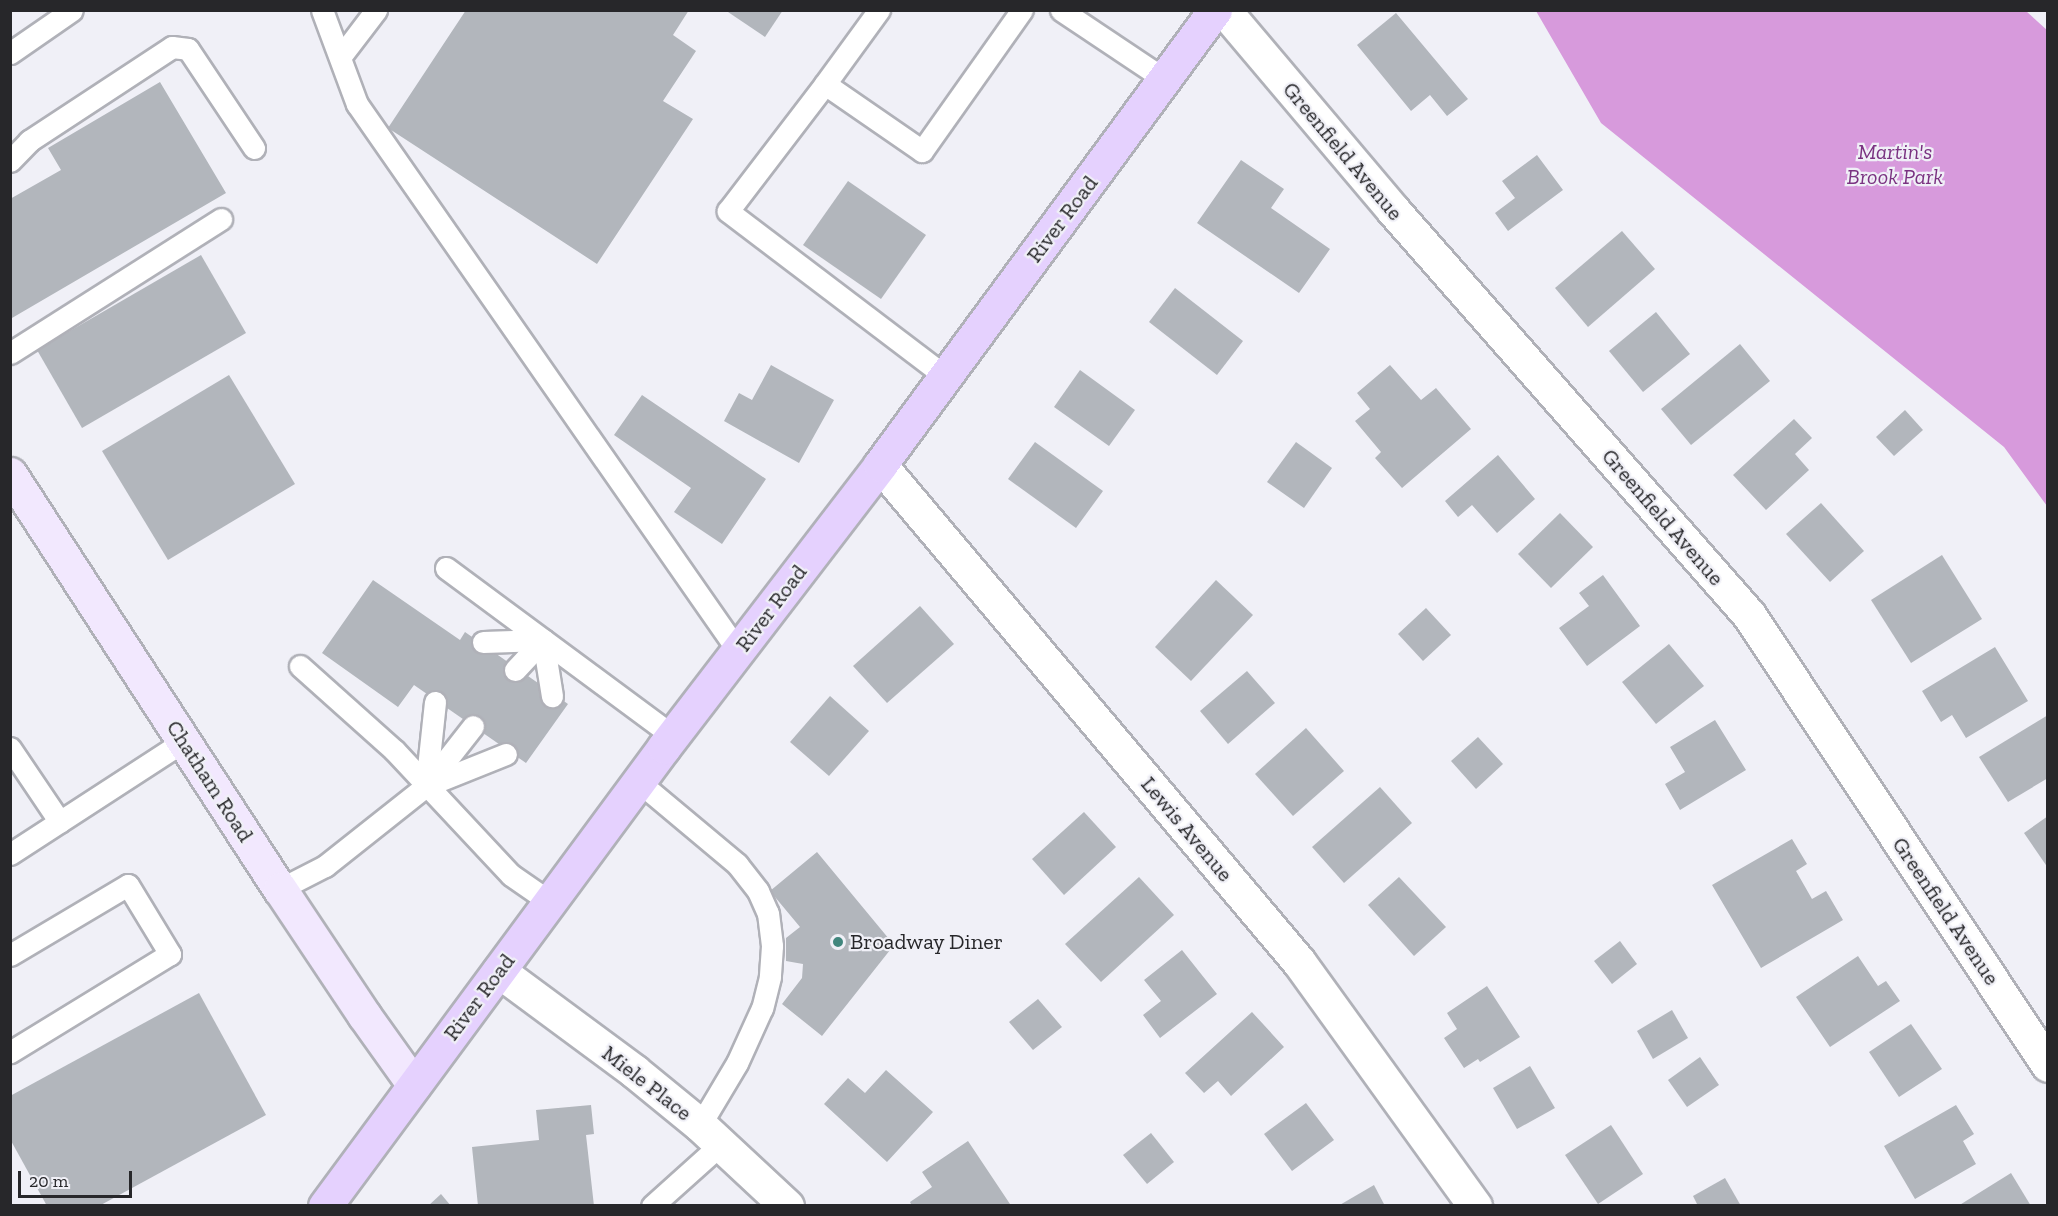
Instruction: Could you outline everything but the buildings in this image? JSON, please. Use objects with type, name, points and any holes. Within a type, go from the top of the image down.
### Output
[{"type":"main road","name":"River Road","points":[[326,1206],[673,736],[880,465],[1215,10]]},
{"type":"street","name":"Greenfield Avenue","points":[[1224,10],[1393,210],[1749,615],[2048,1065]]},
{"type":"street","name":"Lewis Avenue","points":[[880,465],[1299,962],[1475,1206]]},
{"type":"street","name":"Chatham Road","points":[[10,474],[280,889],[414,1085]]},
{"type":"street","name":"Miele Place","points":[[499,971],[634,1071],[711,1134],[787,1206]]},
{"type":"lane","points":[[10,53],[72,10]]},
{"type":"lane","points":[[322,10],[357,104],[738,651]]},
{"type":"lane","points":[[341,56],[376,10]]},
{"type":"lane","points":[[879,10],[728,211],[945,376]]},
{"type":"lane","points":[[825,84],[922,151],[1022,10]]},
{"type":"lane","points":[[1061,10],[1164,79]]},
{"type":"lane","points":[[10,161],[29,141],[172,47],[188,49],[254,147]]},
{"type":"lane","points":[[10,353],[221,219]]},
{"type":"lane","points":[[446,568],[673,736]]},
{"type":"lane","points":[[483,642],[543,640]]},
{"type":"lane","points":[[515,670],[543,640]]},
{"type":"lane","points":[[543,640],[552,696]]},
{"type":"lane","points":[[300,666],[394,750],[511,875],[550,902]]},
{"type":"lane","points":[[426,786],[435,702]]},
{"type":"lane","points":[[280,889],[325,866],[426,786],[473,726]]},
{"type":"lane","points":[[10,854],[184,741]]},
{"type":"lane","points":[[10,748],[60,822]]},
{"type":"lane","points":[[426,786],[506,754]]},
{"type":"lane","points":[[639,782],[737,864],[758,891],[768,914],[772,946],[770,976],[762,1008],[737,1063],[711,1134],[652,1206]]},
{"type":"lane","points":[[10,955],[128,885],[170,954],[10,1052]]},
{"type":"green space","name":"Martin's Brook Park","points":[[1536,11],[2026,11],[2048,31],[2047,506],[2004,447],[1601,123]]},
{"type":"place","name":"Broadway Diner","points":[[838,942]]}]
